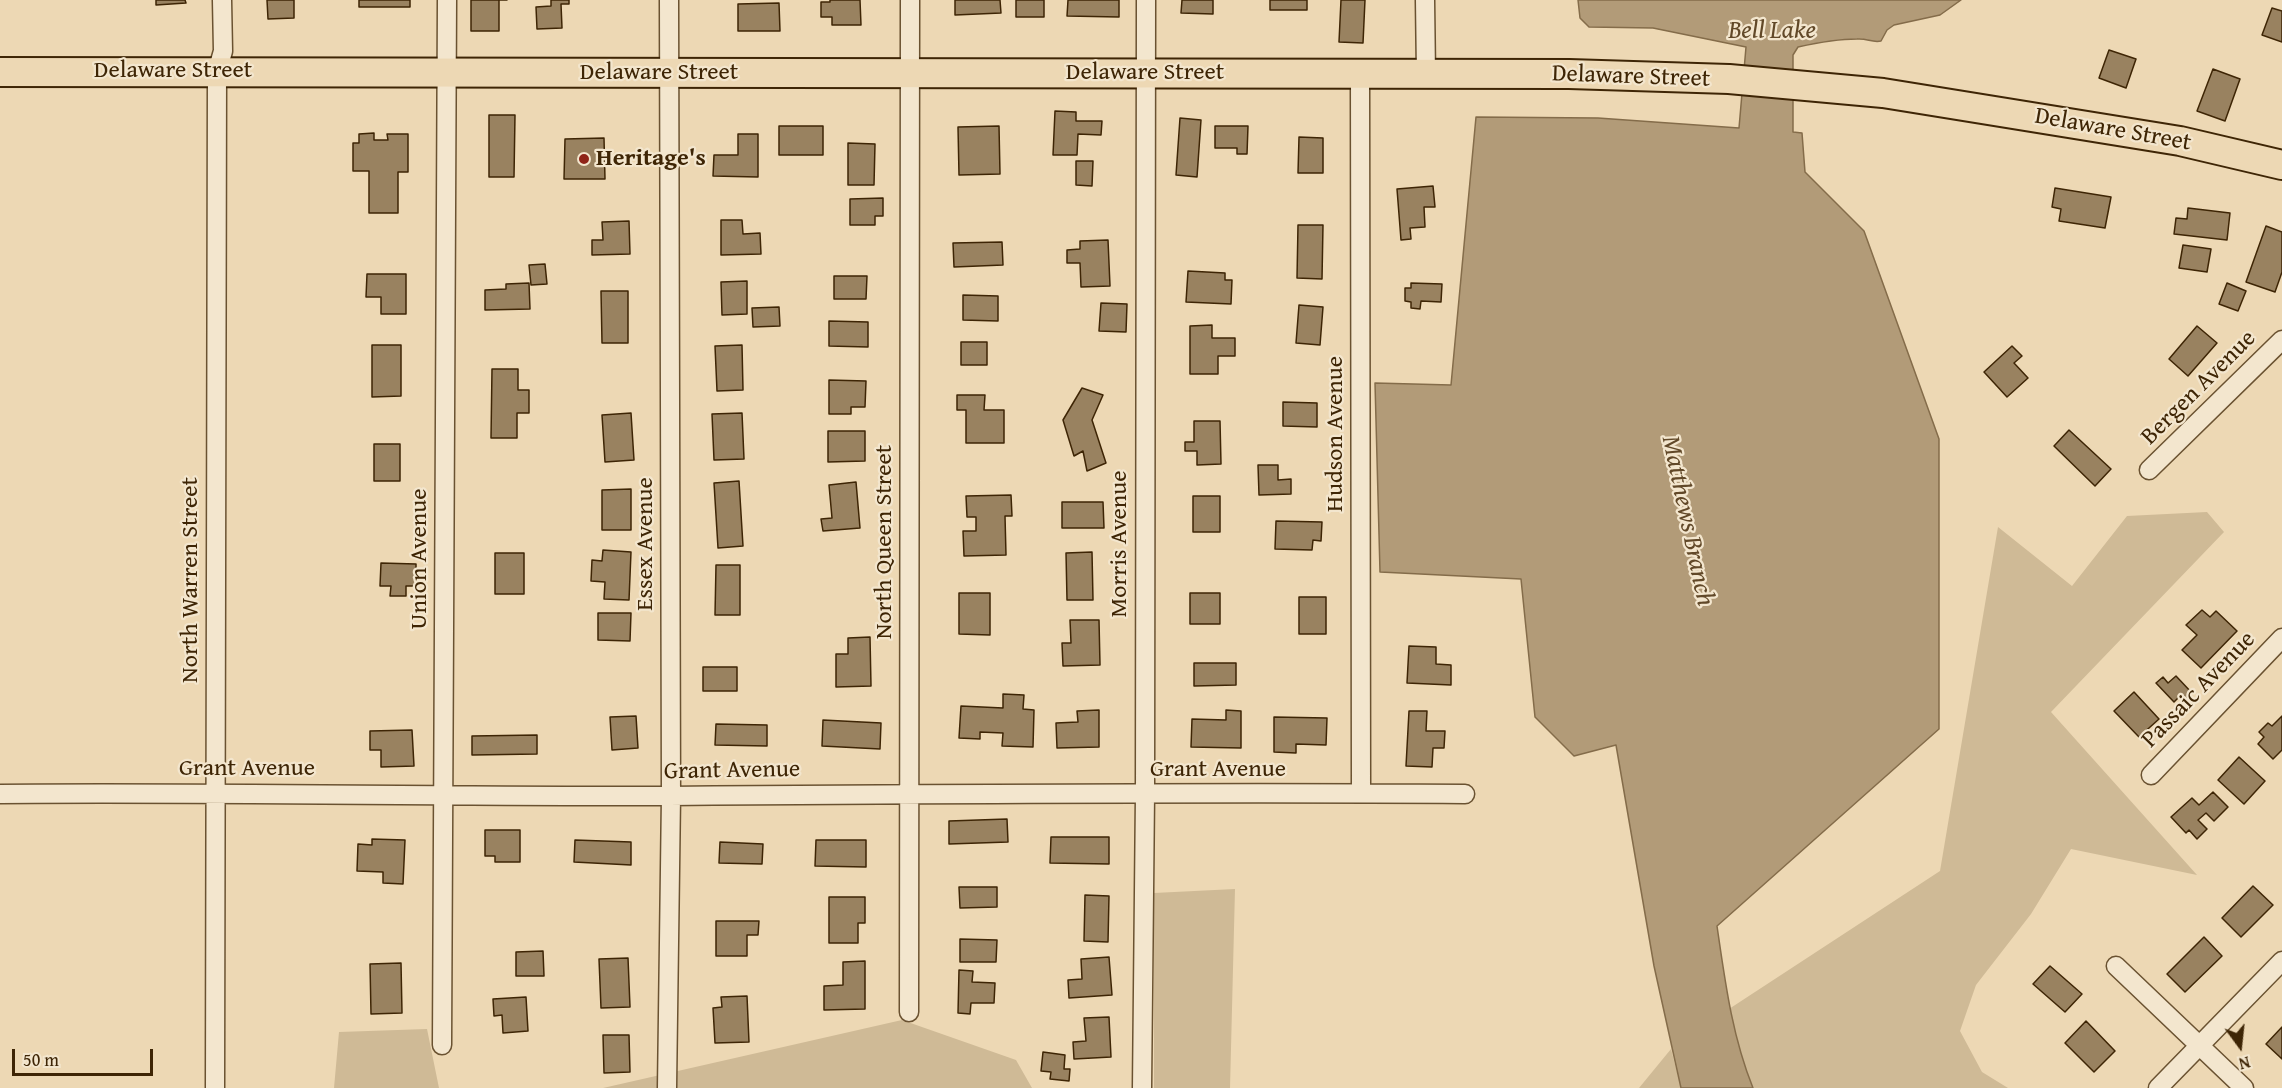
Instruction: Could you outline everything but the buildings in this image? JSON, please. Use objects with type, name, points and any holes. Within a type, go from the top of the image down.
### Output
[{"type":"main road","name":"Delaware Street","points":[[0,72],[1569,74],[1729,79],[1883,93],[2180,141],[2282,165]]},
{"type":"street","name":"North Warren Street","points":[[215,1088],[217,72],[223,51],[222,0]]},
{"type":"street","name":"Union Avenue","points":[[442,1045],[447,0]]},
{"type":"street","name":"Essex Avenue","points":[[667,1088],[671,796],[669,0]]},
{"type":"street","name":"North Queen Street","points":[[909,1012],[910,0]]},
{"type":"street","name":"Morris Avenue","points":[[1142,1088],[1145,794],[1146,0]]},
{"type":"street","points":[[1425,0],[1426,74]]},
{"type":"street","name":"Hudson Avenue","points":[[1360,74],[1361,793]]},
{"type":"street","name":"Bergen Avenue","points":[[2149,470],[2282,340]]},
{"type":"street","name":"Passaic Avenue","points":[[2151,775],[2282,638]]},
{"type":"street","name":"Grant Avenue","points":[[0,794],[215,792],[671,796],[908,792],[1465,794]]},
{"type":"street","points":[[2158,1088],[2282,961]]},
{"type":"street","points":[[2116,966],[2244,1088]]},
{"type":"shaded area","points":[[2207,512],[2224,532],[2051,712],[2197,875],[2071,849],[2031,914],[1976,985],[1960,1031],[1982,1072],[2008,1088],[1753,1088],[1741,1059],[1729,1009],[1940,871],[1998,527],[2072,586],[2127,516]]},
{"type":"shaded area","points":[[1235,889],[1230,1088],[1154,1088],[1154,893]]},
{"type":"shaded area","points":[[902,1020],[1016,1060],[1032,1088],[603,1088]]},
{"type":"shaded area","points":[[427,1029],[439,1088],[334,1088],[339,1032]]},
{"type":"shaded area","points":[[1671,1049],[1681,1088],[1639,1088]]},
{"type":"water","points":[[1578,0],[1961,0],[1940,15],[1894,25],[1887,30],[1881,41],[1861,39],[1820,43],[1798,47],[1793,55],[1793,132],[1802,133],[1805,172],[1864,231],[1939,439],[1939,729],[1717,926],[1734,1028],[1753,1088],[1681,1088],[1654,966],[1616,745],[1574,756],[1535,717],[1521,579],[1380,572],[1375,383],[1451,385],[1476,117],[1598,118],[1739,128],[1746,47],[1653,28],[1589,27],[1580,18]]},
{"type":"place","name":"Heritage's","points":[[584,159]]},
{"type":"water label","name":"Bell Lake","points":[[1772,31]]},
{"type":"water label","name":"Matthews Branch","points":[[1687,521]]}]
